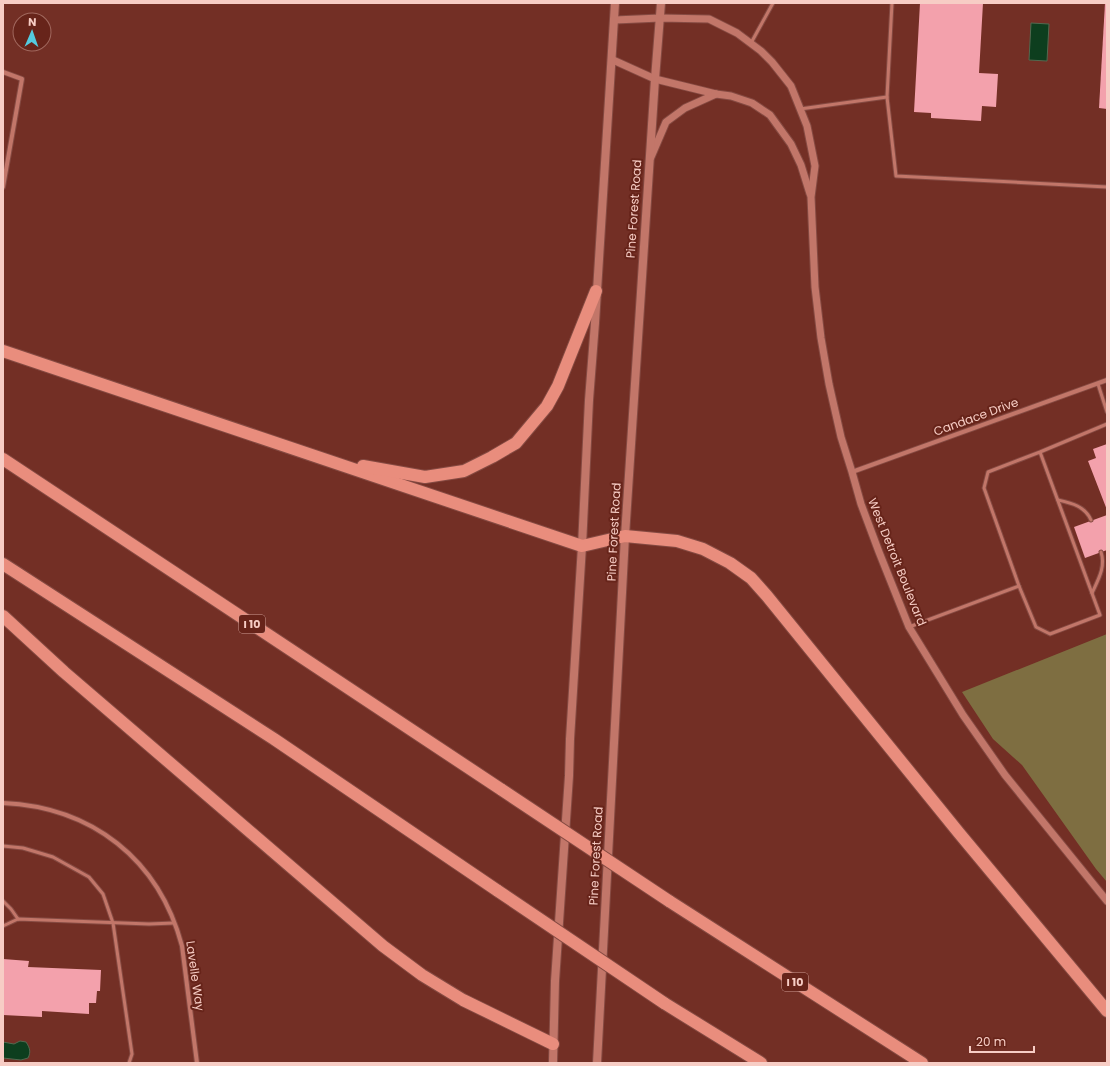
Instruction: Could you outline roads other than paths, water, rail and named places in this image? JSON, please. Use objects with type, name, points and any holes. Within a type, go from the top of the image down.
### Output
[{"type":"highway","points":[[327,460],[425,477],[464,471],[516,443],[547,406],[558,386],[596,291]]},
{"type":"highway","points":[[3,351],[582,546],[625,536],[677,542],[703,549],[730,563],[751,578],[767,596],[959,833],[1107,1011]]},
{"type":"highway","name":"I 10","points":[[3,459],[669,901],[922,1063]]},
{"type":"highway","points":[[3,564],[274,739],[664,1003],[762,1063]]},
{"type":"highway","points":[[3,616],[64,672],[383,946],[422,975],[463,1000],[554,1044]]},
{"type":"main road","points":[[553,1063],[555,981],[569,776],[589,400],[616,3]]},
{"type":"main road","name":"Pine Forest Road","points":[[597,1063],[625,536],[661,3]]},
{"type":"street","name":"West Detroit Boulevard","points":[[614,20],[660,18],[709,19],[737,33],[761,51],[791,86],[806,126],[815,166],[811,197],[815,287],[821,338],[829,384],[841,437],[864,511],[909,627],[963,715],[1005,775],[1107,901]]},
{"type":"street","name":"West Detroit Boulevard","points":[[612,60],[655,79],[730,96],[752,103],[770,115],[791,144],[811,197]]},
{"type":"street","points":[[3,72],[22,79],[3,187]]},
{"type":"street","points":[[650,159],[666,122],[685,108],[716,94]]},
{"type":"street","name":"Candace Drive","points":[[852,472],[1107,380]]},
{"type":"street","name":"Lavelle Way","points":[[3,803],[36,806],[68,815],[83,822],[111,838],[136,860],[156,886],[165,900],[182,946],[197,1063]]},
{"type":"lane","points":[[750,43],[773,3]]},
{"type":"lane","points":[[892,3],[887,97],[896,176],[1107,187]]},
{"type":"lane","points":[[800,109],[887,97]]},
{"type":"lane","points":[[1098,384],[1107,412]]},
{"type":"lane","points":[[1040,452],[1100,615],[1050,634],[1036,627],[1019,586],[984,488],[988,472],[1107,424]]},
{"type":"lane","points":[[1058,500],[1079,506],[1091,520]]},
{"type":"lane","points":[[1092,593],[1101,574],[1103,558],[1101,552]]},
{"type":"lane","points":[[909,627],[1019,586]]},
{"type":"lane","points":[[3,846],[24,848],[53,857],[89,877],[103,894],[113,923],[132,1054],[129,1063]]},
{"type":"lane","points":[[3,901],[18,919]]},
{"type":"lane","points":[[3,926],[18,919],[149,924],[174,923]]}]
